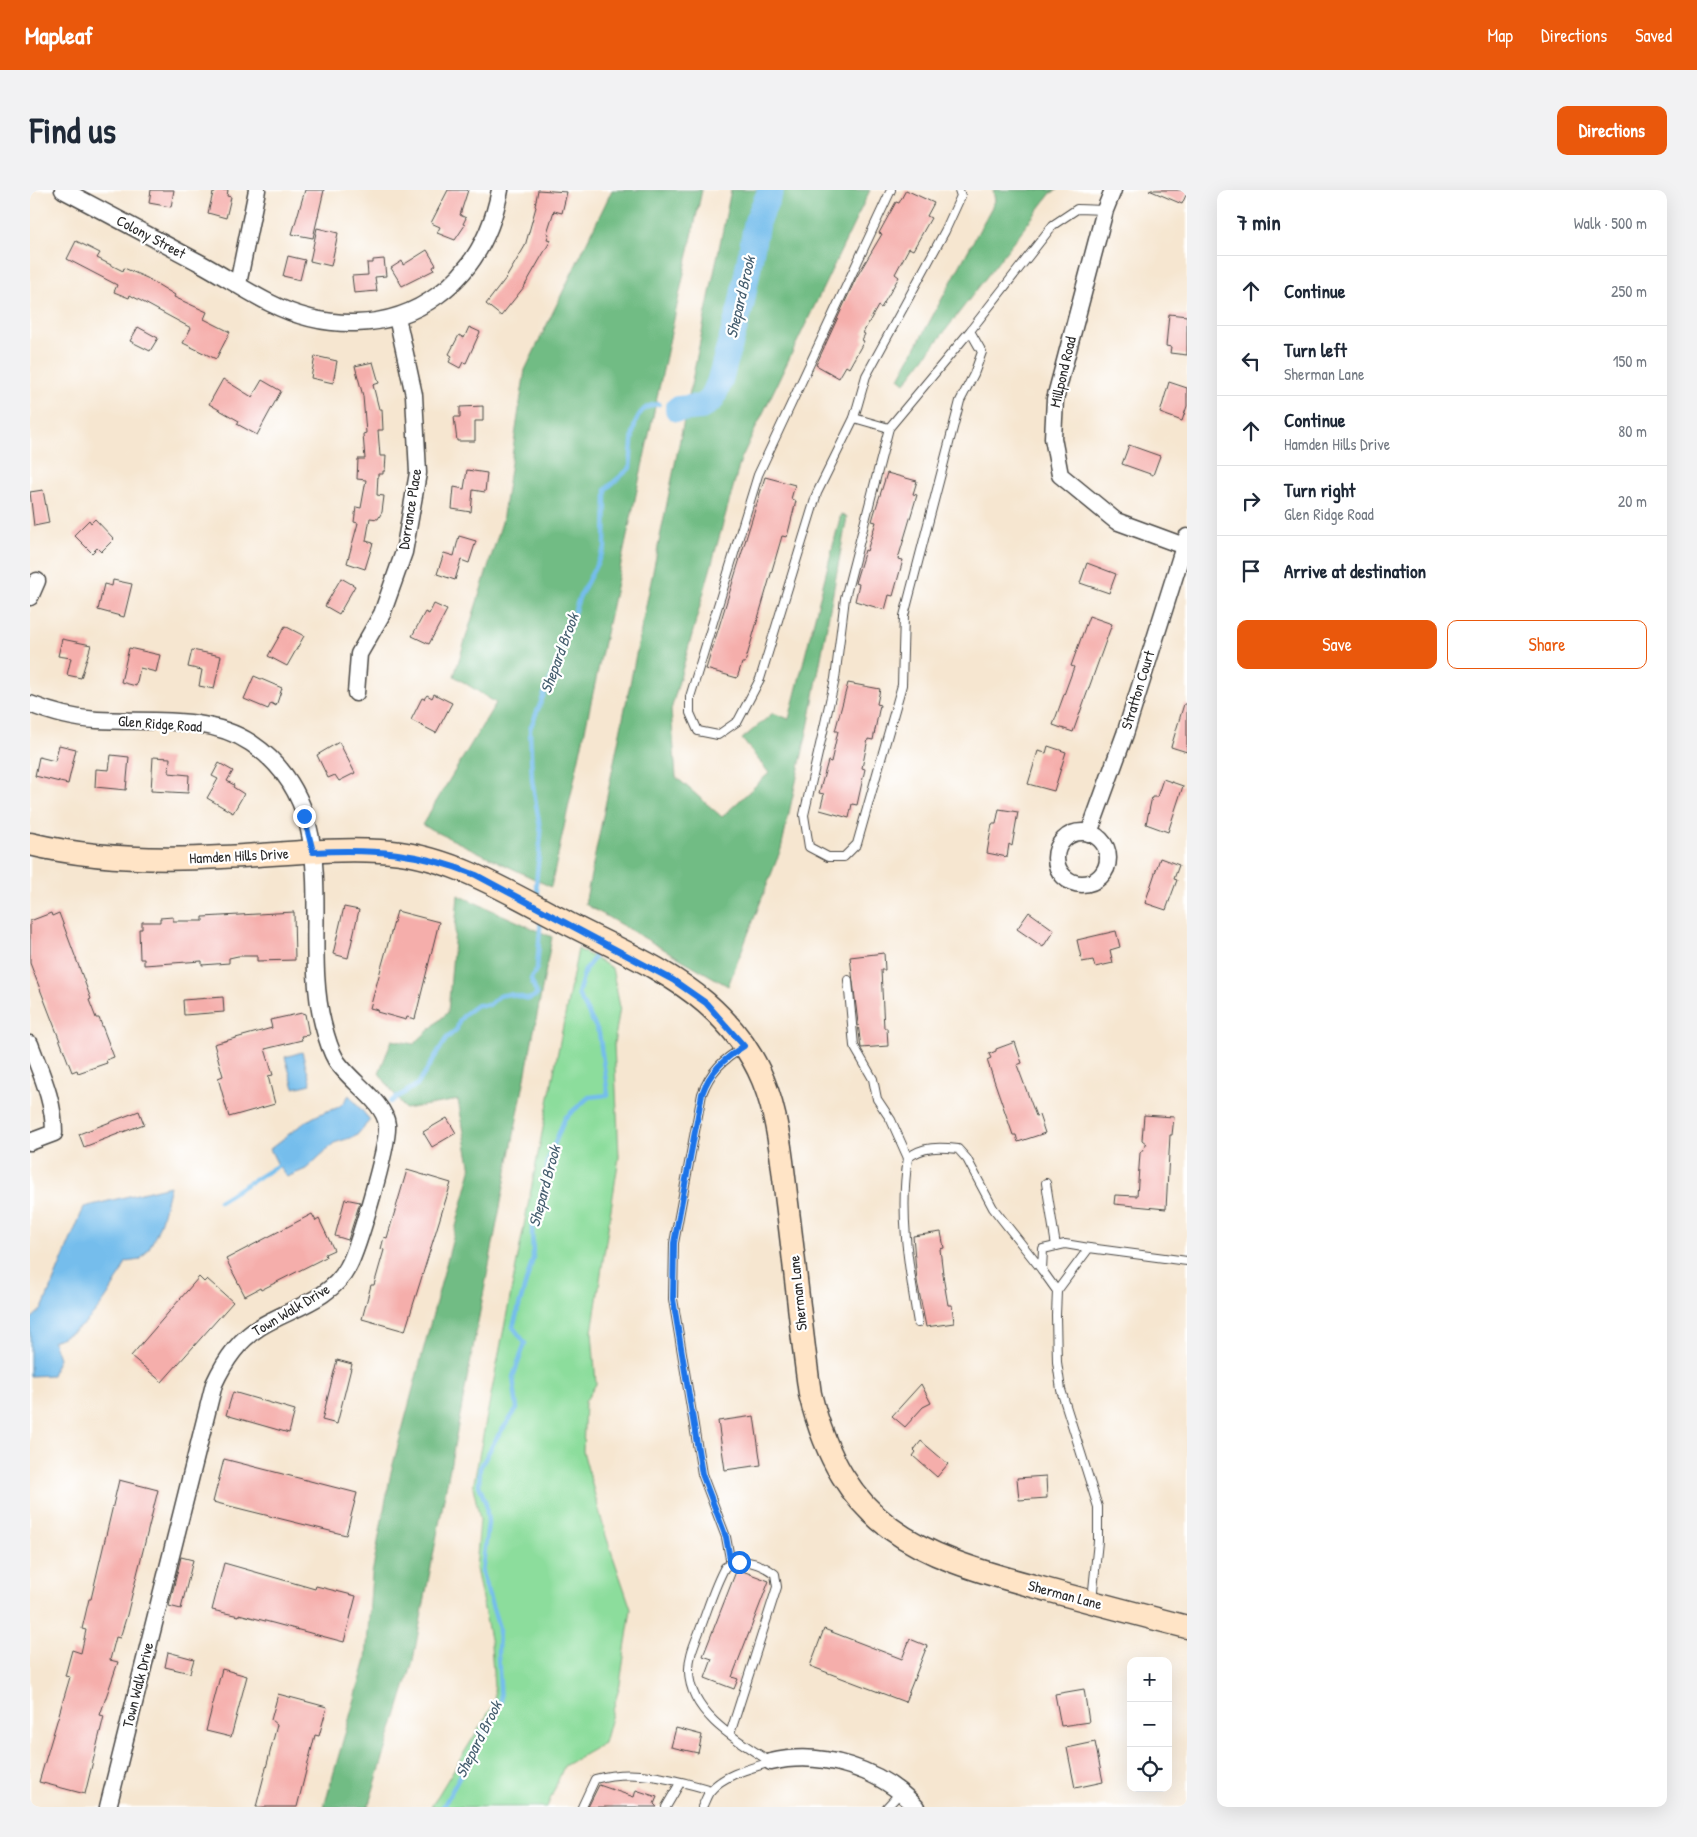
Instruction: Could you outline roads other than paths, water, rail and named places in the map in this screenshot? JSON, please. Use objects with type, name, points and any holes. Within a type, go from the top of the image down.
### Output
[{"type":"street","name":"Colony Street","points":[[63,190],[270,303],[315,320],[336,323],[370,323],[397,317],[417,309],[450,286],[466,268],[490,228],[500,190]]},
{"type":"street","points":[[238,284],[257,190]]},
{"type":"street","name":"Millpond Road","points":[[1113,190],[1105,210],[1055,399],[1052,438],[1060,475],[1116,520],[1185,541]]},
{"type":"street","name":"Dorrance Place","points":[[356,693],[359,654],[382,614],[404,552],[418,472],[414,394],[397,317]]},
{"type":"street","name":"Stratton Court","points":[[1089,833],[1125,734],[1185,541]]},
{"type":"street","points":[[30,597],[37,581]]},
{"type":"street","name":"Glen Ridge Road","points":[[30,704],[94,720],[187,723],[238,736],[251,743],[272,761],[289,781],[304,816],[313,852]]},
{"type":"street","name":"Hamden Hills Drive","points":[[31,847],[126,858],[221,858],[360,850],[405,853],[442,862],[476,875]]},
{"type":"street","name":"Town Walk Drive","points":[[108,1807],[214,1384],[232,1353],[257,1328],[327,1292],[348,1267],[385,1146],[387,1123],[384,1112],[336,1060],[322,1022],[317,986],[317,916],[313,852]]},
{"type":"street","name":"Sherman Lane","points":[[476,875],[657,970],[706,1003],[744,1046],[756,1065],[772,1105],[784,1178],[810,1394],[817,1420],[840,1473],[868,1508],[889,1528],[936,1556],[992,1575],[1091,1602],[1187,1624]]},
{"type":"street","points":[[30,1044],[53,1105],[54,1133],[30,1142]]},
{"type":"street","points":[[771,1762],[803,1757],[833,1761],[865,1772],[900,1793],[916,1807]]},
{"type":"lane","points":[[891,190],[758,475],[690,697],[690,713],[698,731],[718,735],[738,722],[760,679],[817,493],[854,418],[866,376],[945,231],[961,196],[959,190]]},
{"type":"lane","points":[[970,331],[982,352],[974,374],[960,401],[904,616],[902,685],[857,844],[844,857],[828,858],[809,847],[804,816],[835,679],[845,598],[889,428],[970,331],[1053,225],[1077,208],[1105,210]]},
{"type":"lane","points":[[854,418],[889,428]]},
{"type":"lane","points":[[848,980],[854,1046],[873,1079],[877,1099],[891,1120],[908,1158],[905,1174],[905,1232],[918,1323]]},
{"type":"lane","points":[[731,1564],[726,1537],[702,1474],[673,1299],[674,1243],[702,1094],[707,1080],[717,1066],[744,1046]]},
{"type":"lane","points":[[908,1158],[916,1151],[940,1147],[958,1150],[967,1159],[993,1208],[1057,1291],[1057,1362],[1061,1390],[1098,1507],[1098,1541],[1091,1602]]},
{"type":"lane","points":[[1046,1183],[1056,1246]]},
{"type":"lane","points":[[1042,1270],[1043,1249],[1065,1244],[1187,1261]]},
{"type":"lane","points":[[1057,1291],[1088,1248]]},
{"type":"lane","points":[[730,1734],[774,1599],[777,1581],[774,1574],[765,1567],[752,1562],[731,1564],[725,1567],[690,1655],[689,1672],[692,1688],[704,1709],[730,1734],[771,1762]]},
{"type":"lane","points":[[702,1807],[711,1790],[738,1773],[771,1762]]},
{"type":"lane","points":[[582,1807],[594,1779],[615,1773],[656,1776],[711,1790]]},
{"type":"lane","points":[[666,1807],[680,1783]]},
{"type":"lane","points":[[887,1807],[900,1793]]},
{"type":"water","points":[[302,1052],[311,1084],[294,1088],[285,1057]]},
{"type":"water","points":[[349,1095],[370,1120],[356,1136],[334,1143],[306,1169],[287,1177],[270,1149],[307,1121],[339,1107]]},
{"type":"water","points":[[170,1186],[160,1225],[146,1252],[140,1260],[126,1262],[111,1291],[90,1318],[74,1331],[53,1341],[59,1358],[52,1375],[30,1376],[30,1320],[42,1309],[84,1207]]},
{"type":"waterway","name":"Shepard Brook","points":[[678,409],[701,407],[712,399],[719,383],[741,306],[757,221],[771,190]]},
{"type":"waterway","name":"Shepard Brook","points":[[539,899],[536,884],[541,834],[532,780],[530,729],[560,655],[579,598],[605,548],[606,489],[630,468],[632,438],[637,419],[642,411],[649,406],[659,404]]},
{"type":"waterway","points":[[390,1102],[418,1084],[446,1039],[457,1029],[459,1021],[466,1013],[477,1005],[489,1005],[499,996],[509,994],[529,999],[537,995],[531,979],[537,968],[541,916]]},
{"type":"waterway","name":"Shepard Brook","points":[[443,1807],[501,1702],[498,1654],[499,1628],[482,1573],[488,1523],[486,1504],[479,1485],[480,1468],[497,1437],[517,1409],[513,1377],[525,1343],[513,1327],[533,1258],[532,1226],[544,1198],[548,1160],[565,1118],[589,1097],[608,1095],[599,1033],[578,994],[585,970],[594,958],[592,944]]},
{"type":"waterway","points":[[219,1201],[282,1163]]}]
